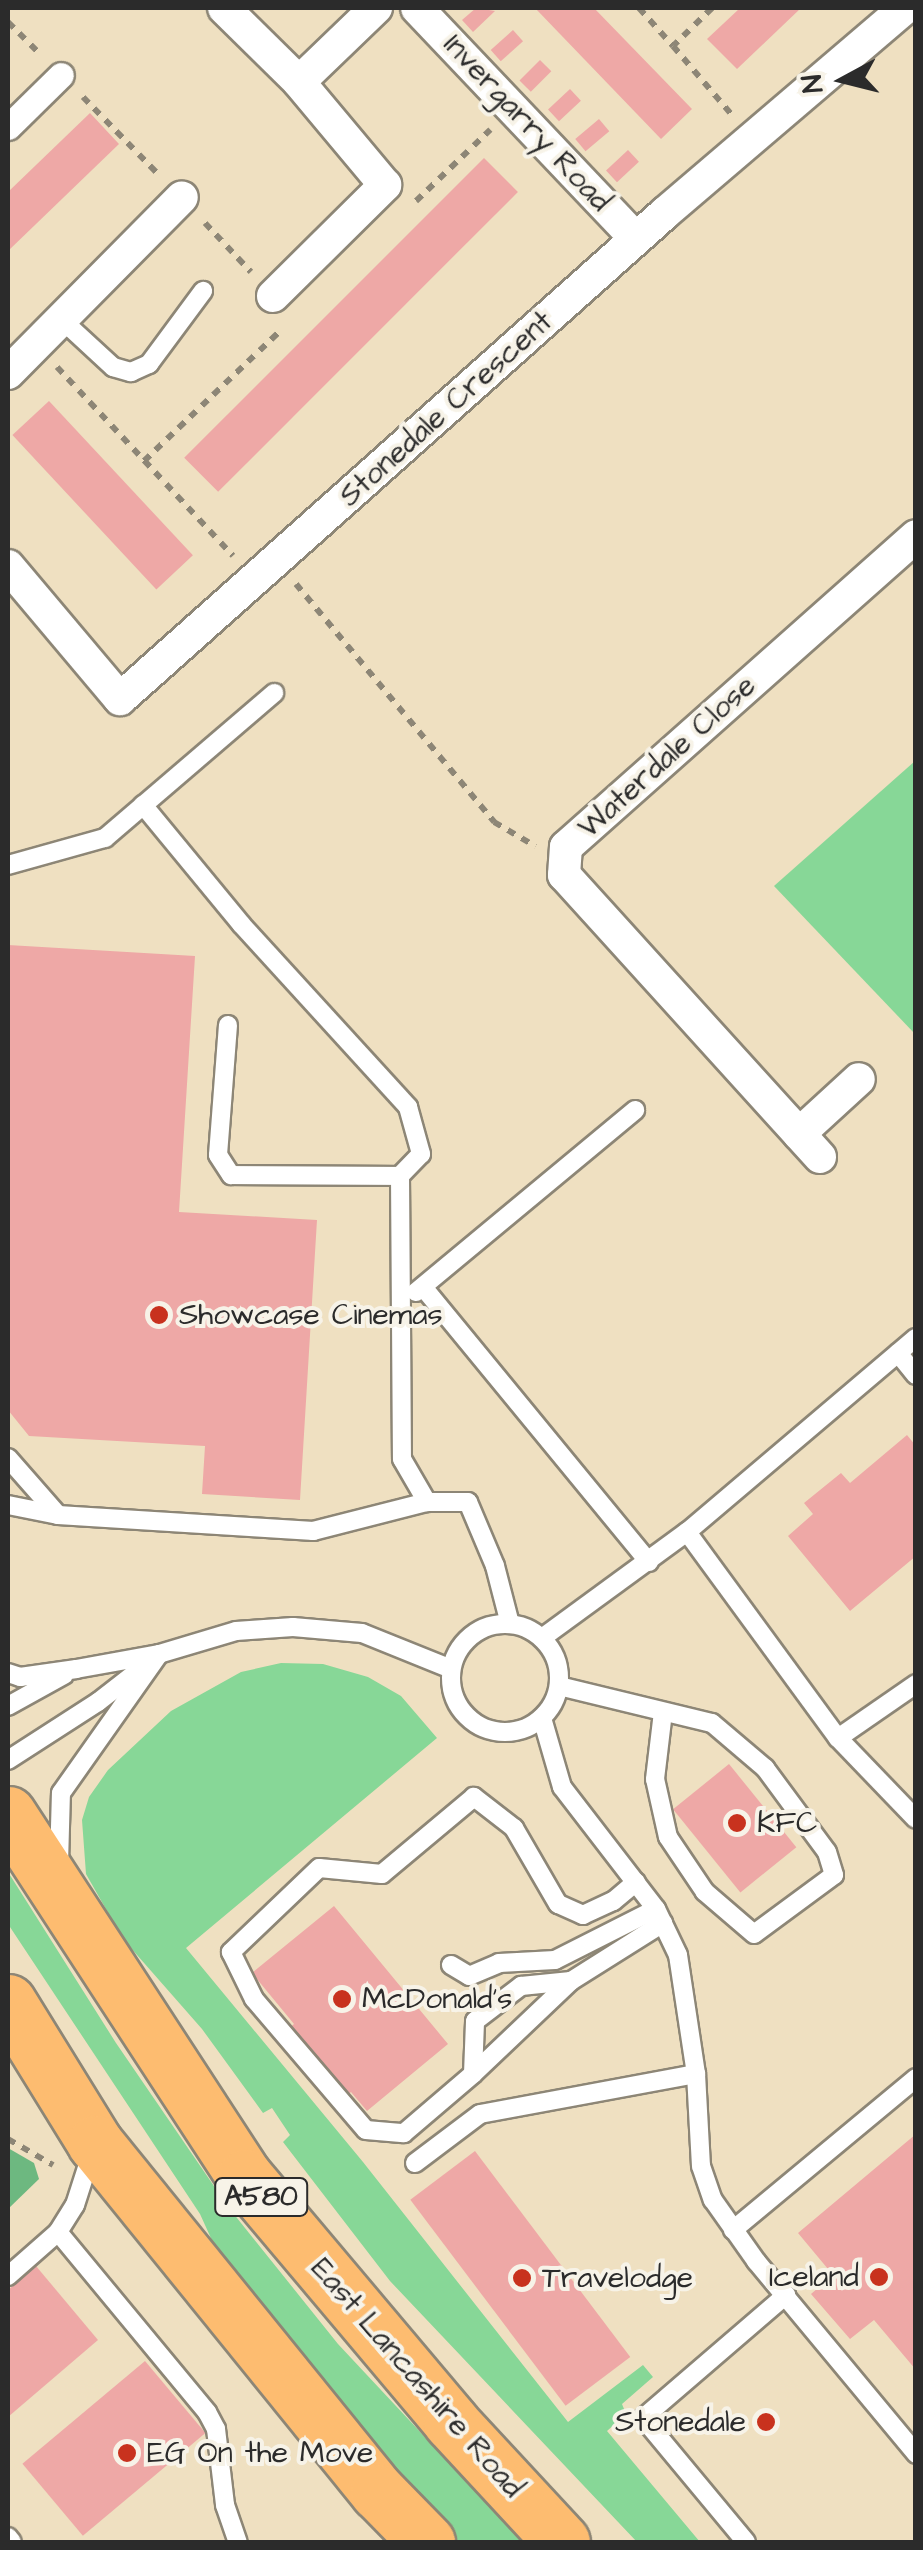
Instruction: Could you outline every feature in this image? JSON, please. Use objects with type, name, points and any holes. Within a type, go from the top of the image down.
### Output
[{"type":"highway","name":"East Lancashire Road","points":[[8,1814],[67,1910],[245,2177],[451,2422],[562,2542]]},
{"type":"highway","name":"A580","points":[[8,2002],[74,2154],[427,2542]]},
{"type":"street","points":[[224,8],[298,82],[386,185],[273,296]]},
{"type":"street","points":[[298,82],[376,8]]},
{"type":"street","name":"Invergarry Road","points":[[417,8],[636,239]]},
{"type":"street","name":"Stonedale Crescent","points":[[8,566],[120,699],[636,239],[904,8]]},
{"type":"street","points":[[8,127],[62,74]]},
{"type":"street","points":[[8,373],[182,198]]},
{"type":"street","name":"Waterdale Close","points":[[860,1079],[810,1146],[564,875],[566,847],[916,536]]},
{"type":"lane","points":[[61,319],[113,368],[131,372],[150,364],[203,291]]},
{"type":"lane","points":[[8,865],[105,838],[274,693]]},
{"type":"lane","points":[[143,805],[241,924],[408,1107],[420,1154],[400,1176],[402,1459],[427,1502]]},
{"type":"lane","points":[[228,1025],[218,1155],[230,1175],[400,1176]]},
{"type":"lane","points":[[400,1306],[635,1110]]},
{"type":"lane","points":[[423,1287],[648,1562]]},
{"type":"lane","points":[[542,1638],[687,1532],[916,1338]]},
{"type":"lane","points":[[898,1353],[916,1375]]},
{"type":"lane","points":[[8,1458],[58,1514]]},
{"type":"lane","points":[[8,1506],[58,1514],[312,1530],[427,1502],[468,1502],[495,1566],[510,1624]]},
{"type":"lane","points":[[687,1532],[838,1738],[916,1819]]},
{"type":"lane","points":[[510,1624],[542,1638],[559,1669],[559,1686],[542,1718],[510,1732],[475,1724],[454,1694],[451,1669],[464,1644],[477,1632],[510,1624]]},
{"type":"lane","points":[[8,1672],[20,1677],[76,1669],[159,1654],[236,1630],[293,1627],[362,1633],[451,1669]]},
{"type":"lane","points":[[8,1760],[98,1702],[159,1654]]},
{"type":"lane","points":[[67,1910],[58,1852],[61,1793],[159,1654]]},
{"type":"lane","points":[[8,1706],[76,1669]]},
{"type":"lane","points":[[838,1738],[916,1684]]},
{"type":"lane","points":[[559,1686],[712,1724],[766,1768],[827,1852],[834,1875],[754,1934],[704,1892],[668,1837],[655,1779],[663,1712]]},
{"type":"lane","points":[[542,1718],[562,1787],[659,1916],[684,1982],[696,2074],[701,2166],[732,2230],[916,2454]]},
{"type":"lane","points":[[636,1882],[614,1901],[582,1915],[558,1904],[514,1828],[474,1797],[382,1874],[319,1868],[230,1952],[254,1999],[366,2130],[404,2132],[474,2074],[571,1982],[659,1916]]},
{"type":"lane","points":[[451,1965],[469,1976],[499,1963],[555,1960],[659,1916]]},
{"type":"lane","points":[[474,2074],[474,2022],[522,1986],[571,1982]]},
{"type":"lane","points":[[414,2163],[480,2114],[696,2074]]},
{"type":"lane","points":[[732,2230],[916,2078]]},
{"type":"lane","points":[[8,2276],[58,2232],[75,2205],[74,2154]]},
{"type":"lane","points":[[58,2232],[207,2412],[216,2430],[225,2505],[238,2542]]},
{"type":"lane","points":[[746,2542],[643,2418],[786,2294]]},
{"type":"path","points":[[638,8],[752,138]]},
{"type":"path","points":[[673,46],[712,8]]},
{"type":"path","points":[[8,22],[62,74]]},
{"type":"path","points":[[36,344],[266,570],[494,822],[529,846],[566,847]]},
{"type":"path","points":[[8,2139],[74,2154]]},
{"type":"green space","points":[[915,761],[915,1034],[774,886]]},
{"type":"green space","points":[[281,1663],[323,1664],[368,1677],[401,1696],[437,1738],[186,1948],[363,2162],[568,2422],[643,2365],[653,2377],[622,2404],[626,2414],[607,2431],[700,2542],[637,2542],[390,2281],[283,2142],[290,2135],[272,2108],[263,2113],[202,2029],[123,1939],[86,1874],[82,1820],[89,1797],[108,1770],[171,1711],[241,1672]]},
{"type":"green space","points":[[8,1872],[116,2043],[229,2208],[338,2344],[523,2542],[453,2542],[239,2300],[200,2214],[8,1924]]},
{"type":"green space","points":[[8,2148],[34,2163],[39,2179],[8,2209]]},
{"type":"building","points":[[476,8],[495,11],[473,32],[462,20]]},
{"type":"building","points":[[535,8],[594,8],[692,109],[661,139]]},
{"type":"building","points":[[740,8],[801,8],[737,69],[707,39]]},
{"type":"building","points":[[513,30],[523,41],[501,61],[491,50]]},
{"type":"building","points":[[540,60],[551,71],[531,92],[519,81]]},
{"type":"building","points":[[570,89],[581,101],[559,121],[548,109]]},
{"type":"building","points":[[90,113],[119,144],[8,251],[8,192]]},
{"type":"building","points":[[599,119],[609,131],[586,151],[575,139]]},
{"type":"building","points":[[628,150],[639,162],[617,182],[606,170]]},
{"type":"building","points":[[484,158],[518,192],[218,492],[184,458]]},
{"type":"building","points":[[49,401],[193,555],[156,589],[12,435]]},
{"type":"building","name":"Showcase Cinemas","points":[[8,945],[195,956],[179,1212],[317,1220],[300,1500],[202,1494],[205,1446],[29,1436],[8,1410]]},
{"type":"building","points":[[907,1435],[916,1446],[916,1556],[850,1611],[788,1536],[813,1514],[804,1503],[841,1473],[850,1483]]},
{"type":"building","points":[[729,1764],[796,1847],[740,1892],[673,1809]]},
{"type":"building","name":"McDonald's","points":[[334,1906],[448,2044],[367,2111],[351,2092],[343,2098],[287,2030],[294,2024],[252,1973]]},
{"type":"building","points":[[916,2134],[916,2370],[874,2320],[850,2339],[811,2294],[833,2275],[798,2233]]},
{"type":"building","name":"Travelodge","points":[[475,2151],[630,2357],[566,2406],[410,2200]]},
{"type":"building","points":[[36,2266],[98,2340],[8,2417],[8,2290]]},
{"type":"building","points":[[145,2361],[205,2433],[83,2536],[22,2464]]},
{"type":"place","name":"Showcase Cinemas","points":[[159,1315]]},
{"type":"place","name":"KFC","points":[[737,1823]]},
{"type":"place","name":"McDonald's","points":[[342,1999]]},
{"type":"place","name":"Iceland","points":[[879,2277]]},
{"type":"place","name":"Travelodge","points":[[522,2278]]},
{"type":"place","name":"Stonedale","points":[[766,2422]]},
{"type":"place","name":"EG On the Move","points":[[127,2453]]}]
